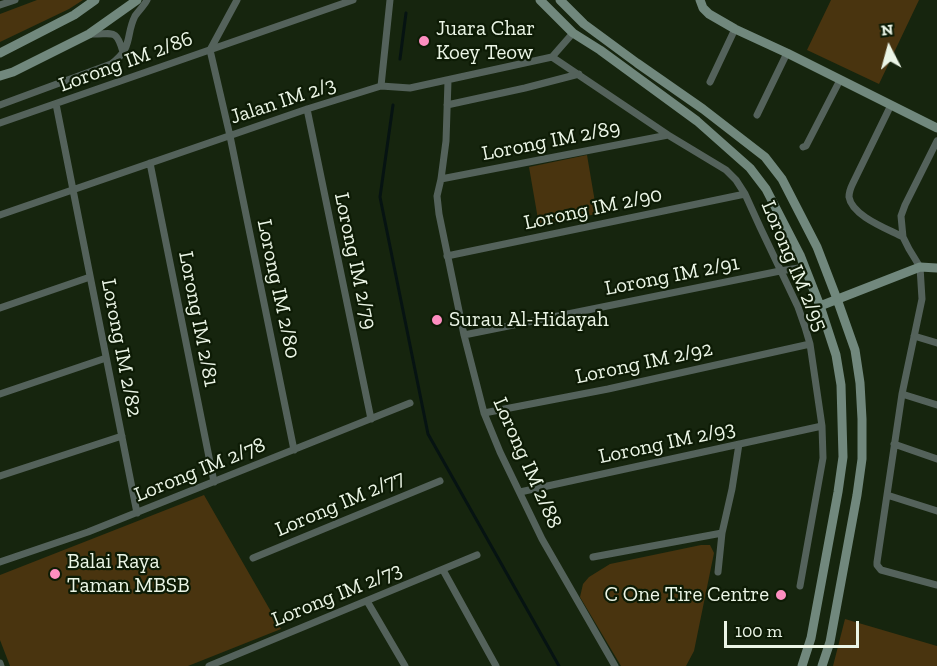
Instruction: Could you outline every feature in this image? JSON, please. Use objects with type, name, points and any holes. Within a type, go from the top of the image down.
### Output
[{"type":"street","points":[[0,5],[15,0]]},
{"type":"street","points":[[0,54],[74,15],[95,0]]},
{"type":"street","points":[[0,76],[13,72],[89,34],[137,0]]},
{"type":"street","points":[[0,105],[111,64],[118,59],[128,44],[134,18],[147,0]]},
{"type":"street","name":"Lorong IM 2/86","points":[[0,123],[210,50],[237,0]]},
{"type":"street","points":[[210,50],[352,0]]},
{"type":"street","points":[[381,86],[390,0]]},
{"type":"street","points":[[540,0],[573,33],[697,121],[750,168],[766,189],[805,267],[836,355],[842,385],[843,457],[812,638],[802,666]]},
{"type":"street","points":[[560,0],[584,24],[703,109],[765,157],[782,179],[817,247],[855,350],[860,383],[862,459],[830,642],[822,666]]},
{"type":"street","points":[[700,0],[703,8],[709,14],[735,29],[937,128]]},
{"type":"street","points":[[710,82],[735,29]]},
{"type":"street","points":[[552,57],[573,33]]},
{"type":"street","points":[[89,34],[116,35],[123,52]]},
{"type":"street","name":"Lorong IM 2/80","points":[[210,50],[230,136],[294,450]]},
{"type":"street","points":[[756,115],[787,53]]},
{"type":"street","name":"Jalan IM 2/3","points":[[0,215],[307,109],[381,86],[410,88],[552,57]]},
{"type":"street","name":"Lorong IM 2/95","points":[[552,57],[726,171],[736,180],[745,194],[798,307],[810,344],[822,426],[823,458],[800,586]]},
{"type":"street","points":[[447,105],[579,74]]},
{"type":"street","points":[[803,147],[806,146],[840,80]]},
{"type":"street","name":"Lorong IM 2/88","points":[[448,81],[446,141],[437,196],[464,335],[484,413],[542,539],[615,666]]},
{"type":"street","name":"Lorong IM 2/82","points":[[56,104],[137,513]]},
{"type":"street","points":[[891,105],[853,183],[849,200],[864,217],[903,237]]},
{"type":"street","name":"Lorong IM 2/79","points":[[307,109],[371,419]]},
{"type":"street","name":"Lorong IM 2/89","points":[[441,179],[668,135]]},
{"type":"street","points":[[937,141],[905,205],[902,216],[903,237],[920,267],[922,298],[902,394],[877,562],[879,568],[886,572],[937,585]]},
{"type":"street","name":"Lorong IM 2/81","points":[[150,164],[214,482]]},
{"type":"street","name":"Lorong IM 2/90","points":[[447,256],[745,194]]},
{"type":"street","name":"Lorong IM 2/91","points":[[464,335],[805,267]]},
{"type":"street","points":[[820,306],[920,267],[937,268]]},
{"type":"street","points":[[0,308],[90,277]]},
{"type":"street","points":[[914,336],[937,343]]},
{"type":"street","name":"Lorong IM 2/92","points":[[484,413],[810,344]]},
{"type":"street","points":[[0,394],[106,358]]},
{"type":"street","points":[[902,394],[937,405]]},
{"type":"street","name":"Lorong IM 2/78","points":[[0,562],[137,513],[410,403]]},
{"type":"street","name":"Lorong IM 2/93","points":[[520,492],[822,426]]},
{"type":"street","points":[[0,476],[122,436]]},
{"type":"street","points":[[718,572],[739,444]]},
{"type":"street","points":[[894,444],[937,459]]},
{"type":"street","name":"Lorong IM 2/77","points":[[253,558],[440,481]]},
{"type":"street","points":[[886,495],[937,511]]},
{"type":"street","points":[[593,557],[723,533]]},
{"type":"street","name":"Lorong IM 2/73","points":[[209,666],[477,555]]},
{"type":"street","points":[[443,570],[496,666]]},
{"type":"street","points":[[367,601],[405,666]]},
{"type":"shaded area","points":[[37,0],[83,0],[0,42],[0,14]]},
{"type":"shaded area","points":[[831,0],[919,0],[879,84],[807,50]]},
{"type":"shaded area","points":[[587,155],[597,214],[539,225],[529,167]]},
{"type":"shaded area","points":[[204,495],[281,629],[188,666],[10,666],[0,640],[0,575]]},
{"type":"shaded area","points":[[710,545],[714,553],[694,651],[686,666],[621,666],[580,597],[583,584],[589,577],[610,564]]},
{"type":"shaded area","points":[[845,619],[937,646],[937,666],[833,666]]},
{"type":"waterway","points":[[400,59],[406,13]]},
{"type":"waterway","points":[[393,105],[380,197],[428,434],[559,666]]},
{"type":"place","name":"Juara Char Koey Teow","points":[[424,41]]},
{"type":"place","name":"Surau Al-Hidayah","points":[[437,320]]},
{"type":"place","name":"Balai Raya Taman MBSB","points":[[55,574]]},
{"type":"place","name":"C One Tire Centre","points":[[781,595]]}]
